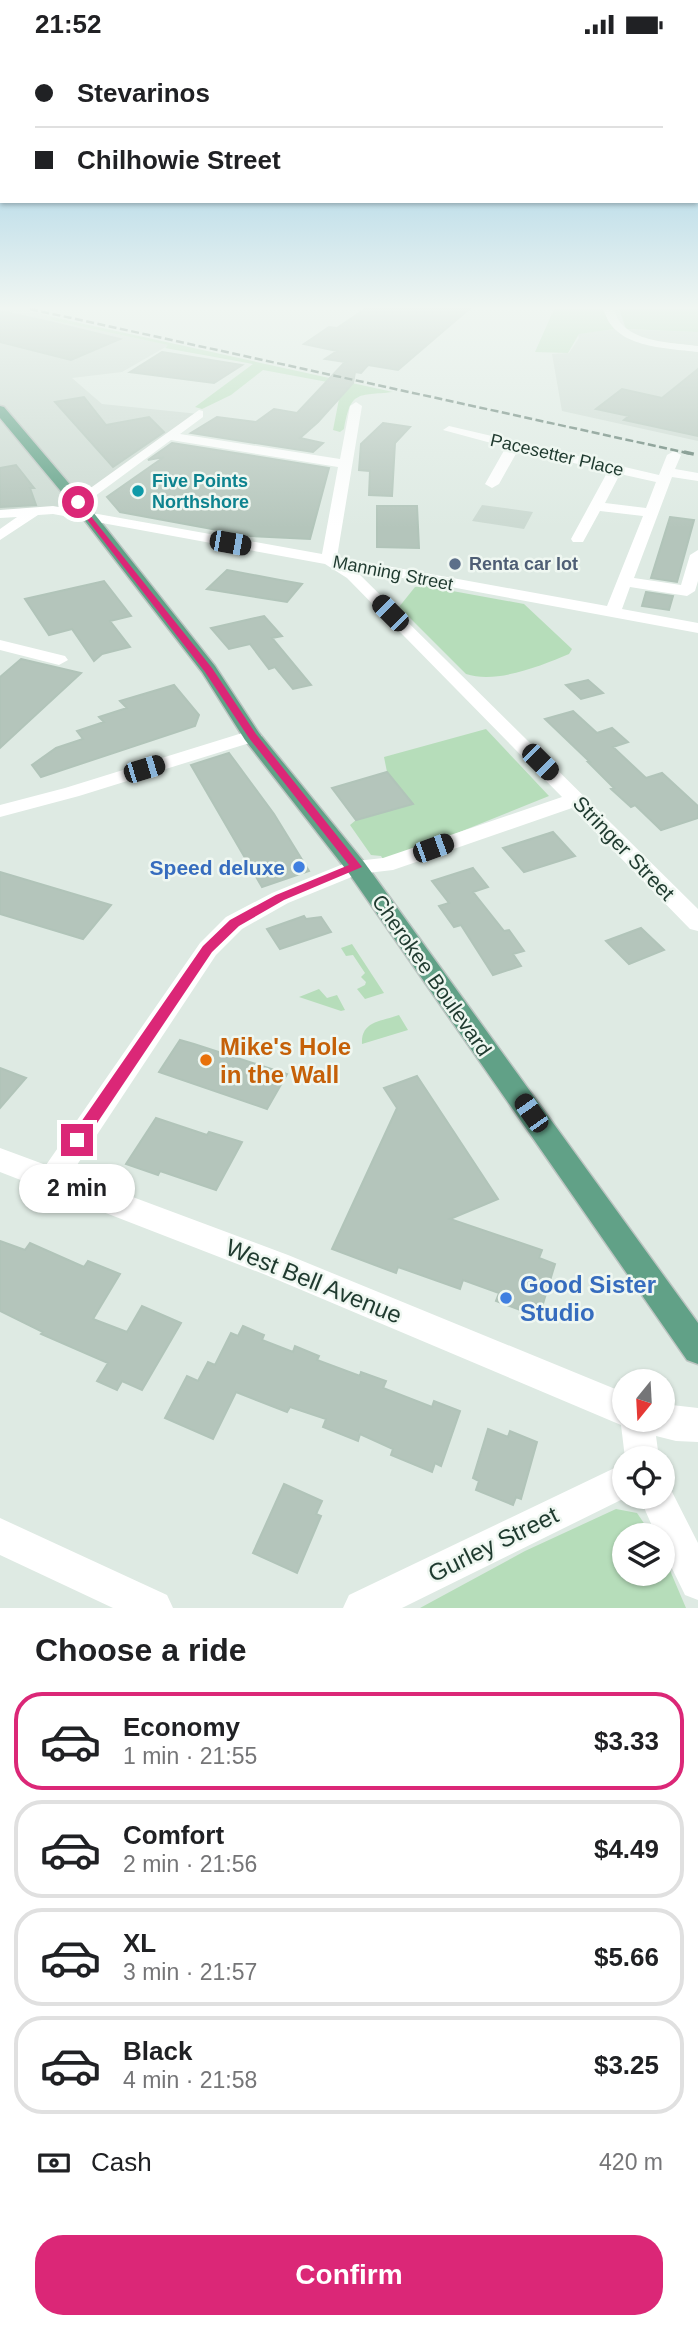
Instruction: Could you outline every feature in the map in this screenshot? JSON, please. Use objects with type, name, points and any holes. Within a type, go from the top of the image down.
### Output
[{"type":"main road","name":"Cherokee Boulevard","points":[[0,410],[78,502],[209,670],[252,736],[356,867],[698,1349]]},
{"type":"street","points":[[332,562],[329,555],[356,406]]},
{"type":"street","points":[[78,502],[199,414]]},
{"type":"street","name":"Pacesetter Place","points":[[449,430],[616,469],[666,476],[698,477]]},
{"type":"street","points":[[168,436],[345,464]]},
{"type":"street","points":[[492,484],[514,445]]},
{"type":"street","points":[[612,613],[674,455]]},
{"type":"street","points":[[578,539],[616,469]]},
{"type":"street","points":[[596,506],[651,513]]},
{"type":"street","name":"Manning Street","points":[[0,514],[53,510],[88,515],[698,628]]},
{"type":"street","points":[[0,536],[35,511]]},
{"type":"street","points":[[625,581],[687,591],[698,555]]},
{"type":"street","name":"Stringer Street","points":[[332,562],[353,575],[698,923]]},
{"type":"street","points":[[0,645],[59,660]]},
{"type":"street","points":[[0,811],[72,792],[252,736]]},
{"type":"street","points":[[52,1179],[208,949],[234,923],[280,898],[356,867],[385,865],[552,806],[577,800]]},
{"type":"street","name":"West Bell Avenue","points":[[0,1160],[277,1265],[612,1405]]},
{"type":"street","points":[[676,1424],[698,1425]]},
{"type":"street","name":"Gurley Street","points":[[362,1608],[612,1486]]},
{"type":"street","points":[[662,1509],[698,1582]]},
{"type":"street","points":[[0,1536],[154,1608]]},
{"type":"shaded area","points":[[0,382],[76,382],[102,404],[199,414],[78,502],[88,515],[53,510],[0,514]]},
{"type":"shaded area","points":[[557,382],[698,382],[698,441],[562,411]]},
{"type":"shaded area","points":[[482,505],[533,512],[524,529],[472,521]]},
{"type":"green space","points":[[229,382],[248,382],[231,395],[202,409],[195,407]]},
{"type":"green space","points":[[326,382],[346,382],[393,392],[358,397],[353,401],[344,429],[340,432],[333,430],[340,394],[349,386]]},
{"type":"green space","points":[[425,586],[524,604],[572,649],[569,654],[518,672],[491,677],[466,674],[399,607],[415,587]]},
{"type":"green space","points":[[486,729],[549,796],[385,862],[381,856],[371,855],[350,825],[356,820],[412,804],[387,772],[384,757]]},
{"type":"green space","points":[[352,944],[384,993],[365,999],[357,989],[365,985],[366,982],[361,977],[365,973],[353,955],[346,956],[341,948]]},
{"type":"green space","points":[[319,989],[327,998],[337,995],[345,1010],[299,997]]},
{"type":"green space","points":[[399,1015],[408,1030],[362,1044],[365,1031],[373,1023]]},
{"type":"green space","points":[[616,1509],[637,1513],[644,1523],[612,1523],[612,1586],[675,1586],[675,1582],[686,1608],[420,1608],[525,1551]]},
{"type":"building","points":[[326,382],[353,382],[300,438],[323,443],[313,452],[191,433],[217,417],[256,422],[274,409],[297,413]]},
{"type":"building","points":[[682,382],[698,382],[698,436],[624,420],[629,416],[596,409],[622,389],[662,398]]},
{"type":"building","points":[[84,397],[106,425],[149,417],[164,432],[113,467],[55,402]]},
{"type":"building","points":[[383,423],[410,427],[395,443],[392,496],[369,495],[370,471],[359,470],[361,444]]},
{"type":"building","points":[[172,443],[329,468],[310,539],[250,536],[120,512],[107,497],[164,457],[148,460]]},
{"type":"building","points":[[16,465],[34,488],[30,488],[36,505],[0,507],[0,468]]},
{"type":"building","points":[[377,506],[417,506],[419,548],[377,547]]},
{"type":"building","points":[[670,517],[694,520],[677,582],[651,578]]},
{"type":"building","points":[[227,570],[302,584],[287,602],[207,589]]},
{"type":"building","points":[[104,581],[131,616],[110,621],[130,647],[102,654],[94,661],[72,629],[49,635],[25,599]]},
{"type":"building","points":[[646,592],[673,596],[669,610],[642,606]]},
{"type":"building","points":[[264,616],[282,636],[272,638],[311,685],[293,689],[275,667],[269,669],[250,644],[229,649],[211,628]]},
{"type":"building","points":[[21,659],[81,673],[0,748],[0,677]]},
{"type":"building","points":[[588,680],[603,693],[581,699],[566,685]]},
{"type":"building","points":[[174,685],[199,715],[195,726],[41,777],[32,765],[56,748],[83,739],[77,731],[104,722],[99,717],[127,708],[120,701]]},
{"type":"building","points":[[573,711],[597,733],[612,728],[628,742],[613,747],[646,778],[662,773],[698,806],[698,818],[661,830],[635,805],[631,807],[611,789],[614,788],[590,762],[545,719]]},
{"type":"building","points":[[229,753],[274,814],[309,871],[262,887],[191,765]]},
{"type":"building","points":[[387,772],[413,804],[356,820],[332,788]]},
{"type":"building","points":[[553,832],[575,856],[524,872],[503,848]]},
{"type":"building","points":[[473,868],[488,887],[473,892],[504,931],[509,930],[524,951],[513,954],[521,966],[493,975],[461,925],[454,927],[439,906],[449,903],[432,881]]},
{"type":"building","points":[[0,872],[111,905],[83,939],[0,914]]},
{"type":"building","points":[[304,916],[306,919],[321,917],[331,932],[280,949],[267,929]]},
{"type":"building","points":[[641,928],[664,950],[629,964],[606,941]]},
{"type":"building","name":"Mike's Hole in the Wall","points":[[180,1040],[287,1074],[267,1109],[159,1072]]},
{"type":"building","points":[[0,1068],[26,1078],[0,1108]]},
{"type":"building","points":[[417,1076],[498,1199],[450,1219],[542,1250],[539,1258],[555,1264],[539,1317],[496,1301],[499,1293],[463,1280],[460,1289],[398,1267],[396,1273],[332,1249],[397,1108],[384,1088]]},
{"type":"building","points":[[156,1118],[207,1135],[209,1132],[242,1142],[216,1190],[160,1171],[158,1175],[126,1164]]},
{"type":"building","points":[[0,1241],[25,1250],[30,1243],[84,1267],[88,1261],[120,1274],[93,1319],[127,1332],[142,1306],[181,1323],[142,1390],[122,1381],[117,1390],[97,1381],[108,1363],[41,1334],[43,1332],[0,1311]]},
{"type":"building","points":[[243,1326],[264,1335],[262,1340],[293,1352],[295,1346],[319,1356],[317,1360],[360,1376],[361,1372],[386,1381],[383,1388],[432,1407],[434,1401],[460,1411],[441,1466],[435,1463],[432,1472],[391,1455],[393,1449],[360,1434],[358,1441],[323,1427],[326,1419],[290,1407],[287,1412],[236,1392],[213,1439],[165,1418],[187,1376],[198,1381],[208,1362],[215,1365],[231,1333],[238,1336]]},
{"type":"building","points":[[488,1429],[508,1437],[510,1431],[537,1442],[521,1499],[516,1497],[513,1505],[476,1490],[479,1481],[473,1478]]},
{"type":"building","points":[[284,1484],[322,1501],[316,1514],[321,1516],[297,1573],[253,1553]]},
{"type":"railway","points":[[362,382],[692,454]]},
{"type":"railway","points":[[684,452],[698,455]]},
{"type":"place","name":"Five Points Northshore","points":[[138,491]]},
{"type":"place","name":"Renta car lot","points":[[455,564]]},
{"type":"place","name":"Speed deluxe","points":[[299,867]]},
{"type":"place","name":"Mike's Hole in the Wall","points":[[206,1060]]},
{"type":"place","name":"Good Sister Studio","points":[[506,1298]]},
{"type":"route","points":[[77,1140],[208,949],[234,923],[280,898],[356,867],[252,736],[209,670],[78,502]]}]
